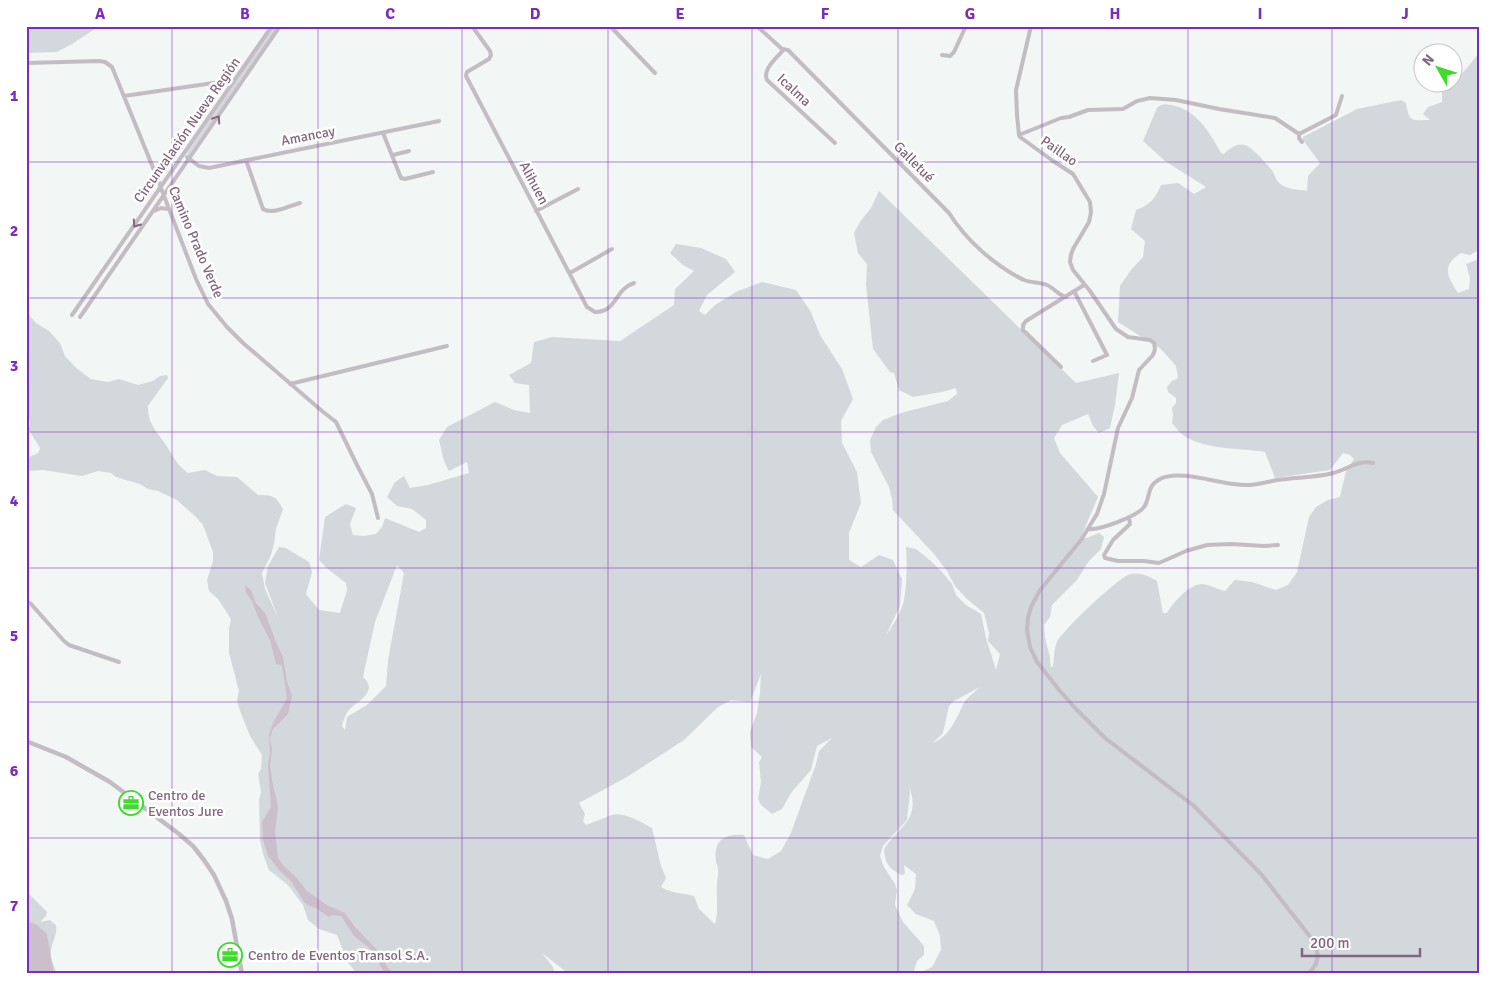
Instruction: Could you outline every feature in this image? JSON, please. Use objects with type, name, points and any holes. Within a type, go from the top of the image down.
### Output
[{"type":"street","name":"Circunvalación Nueva Región","points":[[72,315],[272,26]]},
{"type":"street","name":"Circunvalación Nueva Región","points":[[80,317],[280,26]]},
{"type":"street","name":"Alihuen","points":[[472,26],[491,55],[489,59],[467,72],[466,77],[588,307],[595,312],[609,308],[622,290],[634,283]]},
{"type":"street","points":[[610,26],[655,73]]},
{"type":"street","name":"Galletué","points":[[757,26],[784,50],[788,50],[949,213],[961,229],[988,256],[1023,280],[1046,285],[1061,296],[1066,297]]},
{"type":"street","points":[[942,55],[950,56],[954,52],[966,26]]},
{"type":"street","points":[[1031,26],[1016,90],[1019,135],[1061,118],[1069,118],[1088,110],[1124,109],[1137,101],[1150,98],[1176,100],[1275,118],[1299,134],[1302,142]]},
{"type":"street","name":"Icalma","points":[[784,50],[766,71],[765,76],[767,80],[835,143]]},
{"type":"street","name":"Camino Prado Verde","points":[[26,64],[102,61],[113,70],[196,279],[208,304],[243,343],[336,422],[372,494],[378,518]]},
{"type":"street","points":[[124,96],[227,81],[234,82]]},
{"type":"street","points":[[1299,134],[1336,115],[1342,96]]},
{"type":"street","name":"Amancay","points":[[184,155],[199,166],[206,168],[439,121]]},
{"type":"street","points":[[384,133],[402,178],[433,172]]},
{"type":"street","name":"Paillao","points":[[1019,135],[1053,161],[1074,174],[1088,198],[1091,209],[1090,219],[1070,258],[1074,270],[1119,332],[1128,337],[1150,340],[1154,343],[1154,353],[1138,372],[1132,398],[1118,428],[1102,500],[1097,514],[1088,529]]},
{"type":"street","points":[[392,155],[409,152]]},
{"type":"street","points":[[246,160],[263,209],[268,211],[275,210],[300,203]]},
{"type":"street","points":[[156,175],[162,179],[167,179]]},
{"type":"street","points":[[536,211],[578,189]]},
{"type":"street","points":[[152,212],[157,209],[169,209]]},
{"type":"street","points":[[120,246],[126,251]]},
{"type":"street","points":[[570,273],[612,249]]},
{"type":"street","points":[[1060,367],[1023,330],[1023,325],[1084,285]]},
{"type":"street","points":[[1074,291],[1107,354],[1092,361]]},
{"type":"street","points":[[290,384],[447,346]]},
{"type":"street","points":[[1308,974],[1317,964],[1316,943],[1261,874],[1194,806],[1105,738],[1060,691],[1037,662],[1032,652],[1028,641],[1028,618],[1032,602],[1037,594],[1088,529],[1100,528],[1130,517],[1143,509],[1149,489],[1160,479],[1191,476],[1227,484],[1252,485],[1334,473],[1366,461],[1373,463]]},
{"type":"street","points":[[1130,517],[1130,524],[1113,540],[1104,555],[1105,558],[1118,561],[1144,561],[1159,564],[1186,551],[1207,545],[1278,545]]},
{"type":"street","points":[[26,601],[69,645],[119,662]]},
{"type":"street","points":[[26,741],[66,758],[110,782],[192,846],[210,867],[219,883],[232,919],[242,974]]},
{"type":"shaded area","points":[[26,26],[98,27],[57,52],[26,53]]},
{"type":"shaded area","points":[[274,26],[278,26],[188,156],[187,153]]},
{"type":"shaded area","points":[[1479,53],[1479,116],[1477,123],[1479,125],[1479,250],[1470,255],[1461,253],[1451,262],[1448,272],[1458,293],[1469,289],[1470,278],[1466,264],[1479,259],[1479,974],[917,974],[932,967],[941,950],[940,936],[934,921],[916,914],[907,905],[915,889],[916,874],[904,865],[905,874],[901,875],[893,870],[885,858],[884,849],[907,821],[911,814],[913,807],[909,786],[907,820],[883,846],[880,856],[884,867],[895,884],[897,890],[895,905],[903,922],[924,946],[924,955],[917,961],[913,974],[564,974],[565,971],[542,953],[553,967],[555,974],[357,974],[347,961],[337,935],[319,929],[308,920],[303,905],[288,885],[269,870],[263,854],[260,840],[259,800],[261,792],[258,774],[261,769],[262,755],[250,736],[239,708],[237,700],[239,691],[229,653],[231,619],[218,599],[209,591],[207,580],[213,561],[213,552],[203,525],[177,500],[140,484],[116,477],[111,473],[98,471],[82,476],[43,470],[28,471],[29,457],[38,453],[40,448],[29,430],[30,422],[26,406],[26,312],[36,323],[49,331],[60,343],[65,356],[76,368],[91,379],[108,382],[119,379],[138,385],[167,375],[168,378],[148,406],[148,412],[153,427],[177,463],[188,473],[205,470],[217,476],[237,477],[258,495],[274,497],[283,509],[276,529],[271,555],[262,573],[265,589],[279,620],[265,583],[268,566],[279,547],[286,548],[309,562],[312,572],[306,594],[319,610],[340,613],[347,590],[346,583],[319,560],[325,517],[346,504],[356,508],[350,524],[353,535],[376,534],[382,527],[385,518],[419,532],[426,528],[426,520],[412,509],[397,506],[387,497],[395,482],[404,476],[410,488],[428,485],[469,473],[467,462],[449,471],[444,461],[439,440],[447,427],[495,402],[514,410],[530,413],[529,385],[515,383],[509,375],[531,363],[534,342],[552,337],[620,341],[674,305],[675,289],[694,271],[683,265],[670,253],[676,244],[701,248],[726,259],[735,272],[707,295],[699,311],[705,315],[715,305],[738,291],[762,282],[796,290],[811,312],[820,335],[842,369],[853,399],[841,421],[842,443],[857,472],[861,503],[849,533],[849,560],[861,567],[879,555],[893,560],[902,579],[900,606],[886,635],[903,605],[906,588],[906,547],[916,549],[942,572],[952,584],[956,595],[966,605],[981,614],[986,638],[996,670],[1000,654],[988,641],[989,633],[984,613],[955,586],[947,571],[934,554],[893,510],[889,487],[871,452],[870,440],[876,427],[883,420],[901,413],[948,401],[957,394],[956,388],[913,397],[899,390],[894,373],[890,372],[873,349],[866,285],[867,264],[858,253],[854,233],[871,208],[879,191],[1076,383],[1119,373],[1110,428],[1099,433],[1093,426],[1088,414],[1062,425],[1054,438],[1060,453],[1098,497],[1081,537],[1087,538],[1099,533],[1104,537],[1101,549],[1089,561],[1076,581],[1052,605],[1050,617],[1044,625],[1051,668],[1053,666],[1056,644],[1061,636],[1102,595],[1128,575],[1140,574],[1157,581],[1163,613],[1167,613],[1182,595],[1197,585],[1202,584],[1225,591],[1235,580],[1252,582],[1276,590],[1288,585],[1297,572],[1309,517],[1316,507],[1328,500],[1340,497],[1346,471],[1354,459],[1350,455],[1343,453],[1330,470],[1275,478],[1265,452],[1217,447],[1199,443],[1185,436],[1172,423],[1172,408],[1176,403],[1176,398],[1168,392],[1167,387],[1178,378],[1176,366],[1161,349],[1118,322],[1120,286],[1143,257],[1145,241],[1131,229],[1136,210],[1152,201],[1161,185],[1178,183],[1194,194],[1206,187],[1165,161],[1143,141],[1157,108],[1168,104],[1183,109],[1197,118],[1221,153],[1224,154],[1236,146],[1245,145],[1264,161],[1281,185],[1307,191],[1308,176],[1320,163],[1303,140],[1303,137],[1357,109],[1401,100],[1406,103],[1408,114],[1412,119],[1430,120],[1423,114],[1428,107],[1442,102],[1442,92],[1462,92],[1462,74]],"holes":[[[397,565],[404,573],[388,660],[386,686],[367,705],[347,717],[345,730],[342,726],[348,711],[368,692],[368,682],[363,677],[375,622]],[[761,674],[757,713],[750,732],[751,747],[762,757],[759,762],[761,782],[758,799],[761,805],[772,814],[782,809],[791,793],[811,770],[817,746],[832,738],[819,751],[791,833],[781,851],[768,859],[753,855],[744,835],[731,835],[722,839],[719,843],[716,848],[718,873],[715,924],[699,909],[694,896],[672,892],[661,887],[666,878],[661,866],[652,828],[633,818],[617,814],[586,825],[583,821],[585,814],[579,803],[627,777],[684,740],[718,707],[731,700],[750,702]],[[980,687],[965,701],[949,731],[933,743],[943,733],[949,706],[954,701]]]},
{"type":"shaded area","points":[[245,585],[251,590],[256,603],[265,613],[283,657],[287,682],[292,696],[288,714],[273,729],[270,738],[272,749],[270,765],[278,807],[275,832],[278,858],[307,891],[327,905],[345,913],[355,927],[379,952],[388,968],[394,974],[385,974],[372,950],[354,936],[341,916],[332,915],[329,917],[304,902],[291,881],[268,856],[263,840],[262,822],[271,807],[268,765],[270,753],[269,735],[273,723],[287,698],[282,665],[276,664],[270,640],[252,601],[246,593]]},
{"type":"shaded area","points":[[26,891],[47,912],[40,922],[50,920],[56,925],[56,934],[51,954],[56,974],[26,974]]},
{"type":"shaded area","points":[[26,908],[29,922],[37,925],[47,934],[54,974],[26,974]]},
{"type":"place","name":"Centro de Eventos Jure","points":[[131,803]]},
{"type":"place","name":"Centro de Eventos Transol S.A.","points":[[230,955]]}]
